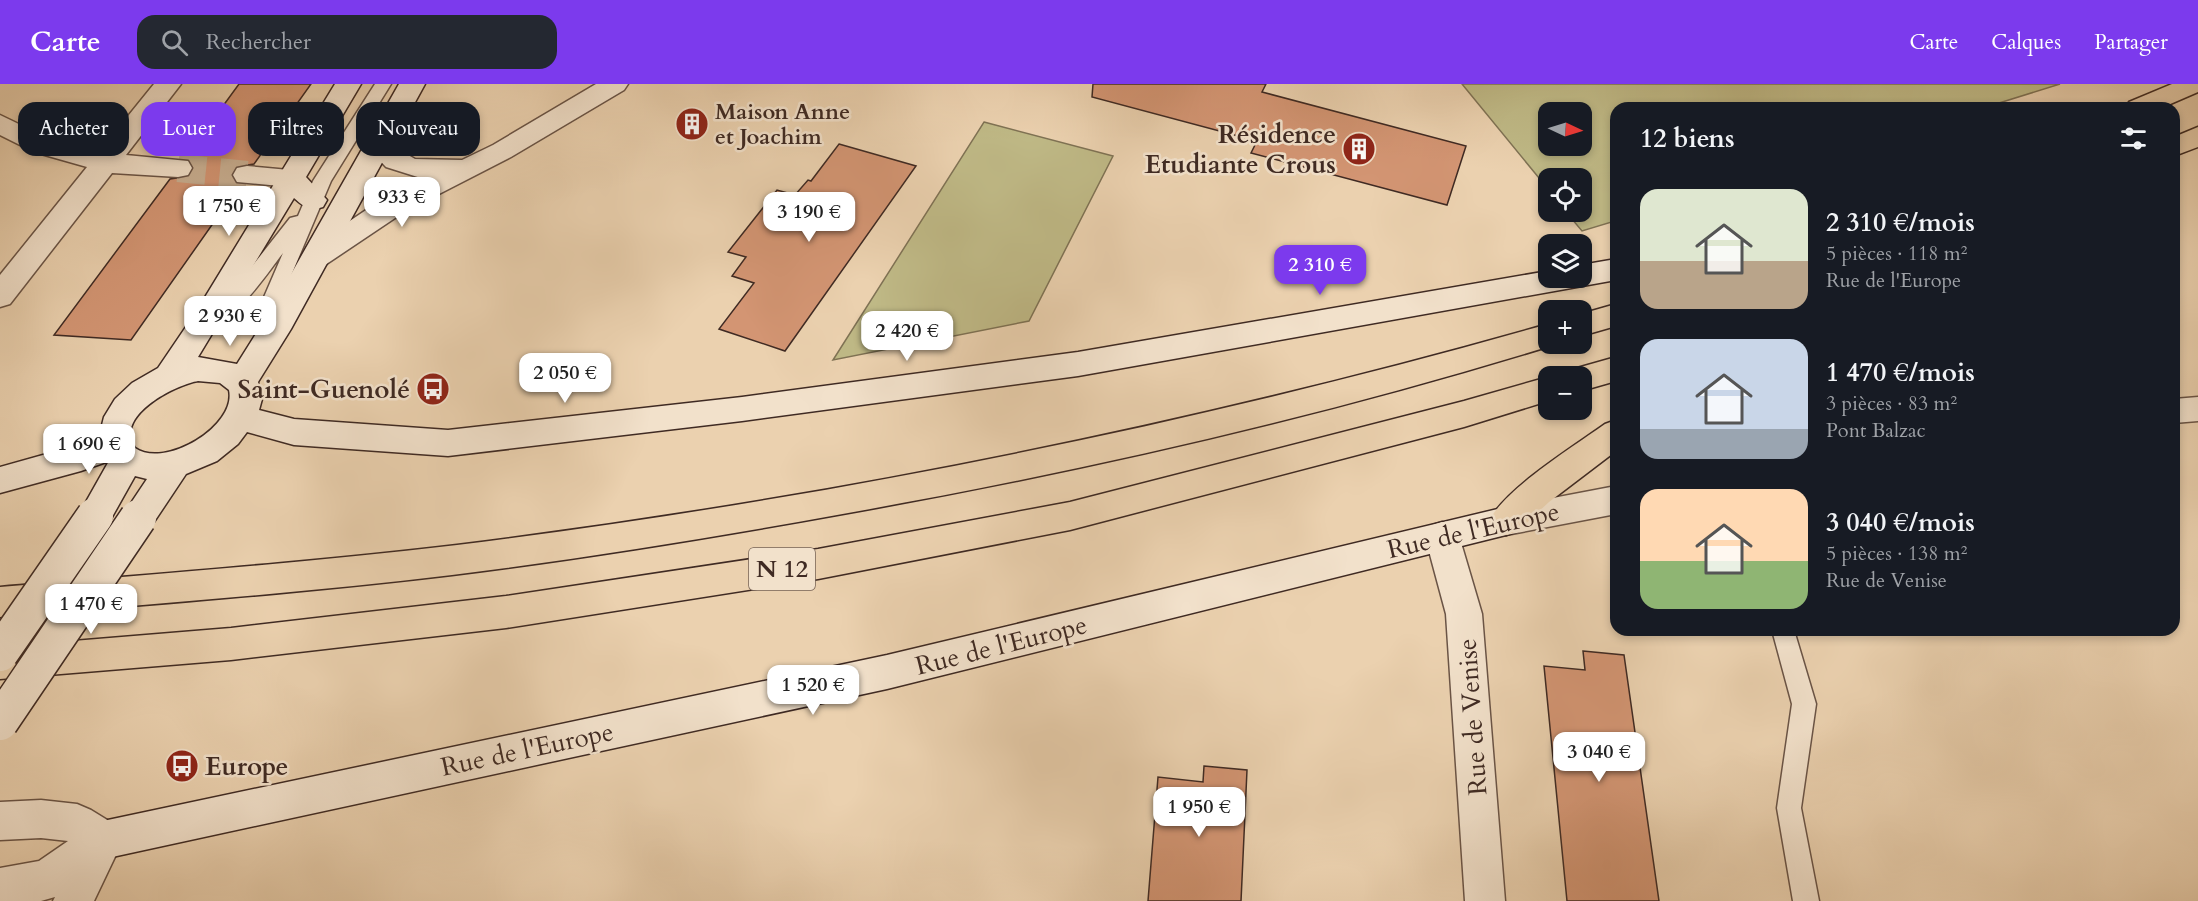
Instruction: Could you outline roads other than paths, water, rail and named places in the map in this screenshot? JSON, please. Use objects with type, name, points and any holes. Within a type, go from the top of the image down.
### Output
[{"type":"highway","points":[[2152,102],[2195,84]]},
{"type":"highway","points":[[2180,144],[2198,136]]},
{"type":"highway","points":[[1592,322],[1610,317]]},
{"type":"highway","name":"N 12","points":[[0,602],[236,582],[516,552],[811,507],[1048,463],[1415,374],[1538,338]]},
{"type":"highway","points":[[1592,376],[1610,371]]},
{"type":"highway","name":"N 12","points":[[0,663],[231,644],[506,612],[818,564],[1070,516],[1464,414],[1538,392]]},
{"type":"highway","points":[[1506,521],[1537,492],[1610,437]]},
{"type":"street","points":[[0,296],[168,84]]},
{"type":"street","points":[[169,377],[207,320],[348,84]]},
{"type":"street","points":[[402,102],[412,84]]},
{"type":"street","points":[[315,258],[394,206],[502,151],[615,84]]},
{"type":"street","points":[[0,124],[43,146],[105,163],[178,168]]},
{"type":"street","points":[[242,382],[280,321],[372,156]]},
{"type":"street","points":[[387,156],[412,168],[431,170],[470,167]]},
{"type":"street","points":[[247,175],[290,178],[313,200]]},
{"type":"street","points":[[1592,274],[1610,270]]},
{"type":"street","points":[[242,418],[294,432],[448,443],[742,409],[1078,364],[1538,284]]},
{"type":"street","points":[[0,480],[81,458],[122,452],[149,466],[175,464],[196,457],[215,447],[231,433],[242,418],[246,405],[246,393],[242,382],[224,371],[212,369],[183,372],[149,387],[133,400],[121,415],[115,430],[122,452],[95,516],[0,653]]},
{"type":"street","points":[[2180,410],[2198,409]]},
{"type":"street","points":[[0,722],[175,464]]},
{"type":"street","name":"Rue de l'Europe","points":[[0,888],[47,880],[103,840],[898,670],[1442,536],[1610,501]]},
{"type":"street","name":"Rue de Venise","points":[[1442,536],[1464,614],[1485,901]]},
{"type":"street","points":[[0,821],[41,819],[77,823],[103,840],[73,901]]},
{"type":"lane","points":[[207,320],[238,298],[313,200],[382,84]]},
{"type":"lane","points":[[280,321],[270,304],[313,200]]},
{"type":"lane","points":[[1785,636],[1804,704],[1789,808],[1806,901]]},
{"type":"tunnel","points":[[178,168],[247,175]]},
{"type":"place","name":"Maison Anne et Joachim","points":[[692,124]]},
{"type":"place","name":"Résidence Etudiante Crous","points":[[1359,149]]},
{"type":"place","name":"Saint-Guenolé","points":[[433,389]]},
{"type":"place","name":"Europe","points":[[182,766]]}]
